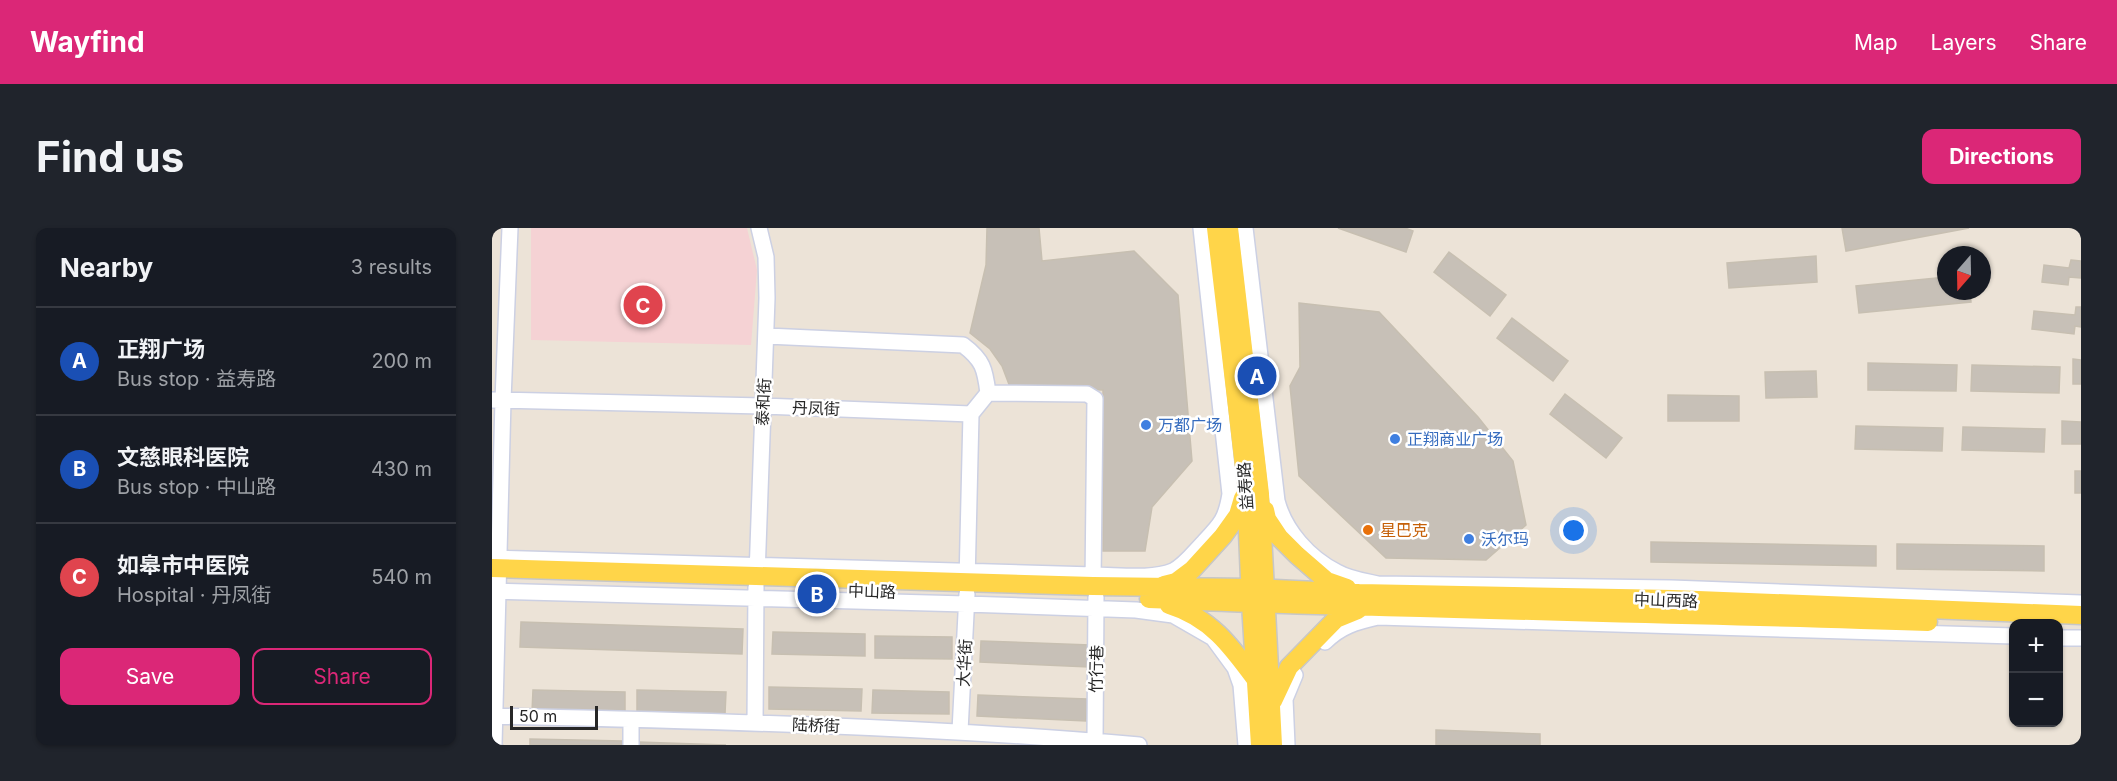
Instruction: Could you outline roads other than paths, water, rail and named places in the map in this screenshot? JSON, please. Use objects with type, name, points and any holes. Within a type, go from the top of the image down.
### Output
[{"type":"main road","name":"益寿路","points":[[1216,228],[1253,489]]},
{"type":"main road","name":"益寿路","points":[[1229,228],[1253,489],[1258,596],[1256,680],[1260,745]]},
{"type":"main road","points":[[1153,593],[1176,582],[1192,570],[1223,536],[1253,489]]},
{"type":"main road","points":[[1253,489],[1267,519],[1279,537],[1327,581],[1362,600],[1336,619],[1289,666],[1271,705]]},
{"type":"main road","name":"中山路","points":[[495,575],[1258,596]]},
{"type":"main road","points":[[1153,593],[1199,617],[1218,632],[1256,680]]},
{"type":"main road","name":"益寿路","points":[[1258,596],[1271,705],[1273,745]]},
{"type":"main road","name":"中山西路","points":[[1258,596],[2009,624]]},
{"type":"main road","name":"中山西路","points":[[1362,600],[1673,599],[2081,615]]},
{"type":"main road","points":[[2063,626],[2081,627]]},
{"type":"street","points":[[494,745],[498,400],[510,228]]},
{"type":"street","name":"泰和街","points":[[755,723],[757,581],[767,336],[766,257],[759,228]]},
{"type":"street","points":[[1095,592],[1174,570],[1190,558],[1217,528],[1227,513],[1230,494],[1227,458],[1201,228]]},
{"type":"street","points":[[1245,228],[1277,501],[1281,517],[1288,529],[1306,549],[1337,573],[1378,584],[1671,588],[2081,603]]},
{"type":"street","points":[[767,336],[963,345],[975,354],[985,369],[987,393],[971,414],[967,588]]},
{"type":"street","name":"竹行巷","points":[[987,393],[1087,394],[1095,399],[1095,741]]},
{"type":"street","name":"丹凤街","points":[[498,400],[763,406],[971,414]]},
{"type":"street","name":"大华街","points":[[960,731],[967,588]]},
{"type":"street","points":[[1095,592],[1136,610],[1173,615],[1213,638],[1235,668],[1241,685],[1246,745]]},
{"type":"street","points":[[1287,745],[1285,699],[1290,682],[1299,669],[1336,631],[1352,623],[1378,617],[2009,636]]},
{"type":"street","points":[[2063,638],[2081,638]]},
{"type":"street","name":"陆桥街","points":[[494,716],[960,731],[1043,741],[1095,741],[1139,745]]},
{"type":"street","points":[[631,720],[631,745]]},
{"type":"place","name":"如皋市中医院","points":[[643,305]]},
{"type":"place","name":"正翔广场","points":[[1257,376]]},
{"type":"place","name":"万都广场","points":[[1146,425]]},
{"type":"place","name":"正翔商业广场","points":[[1395,439]]},
{"type":"place","name":"星巴克","points":[[1368,530]]},
{"type":"place","name":"沃尔玛","points":[[1469,539]]},
{"type":"place","name":"文慈眼科医院","points":[[817,594]]}]
